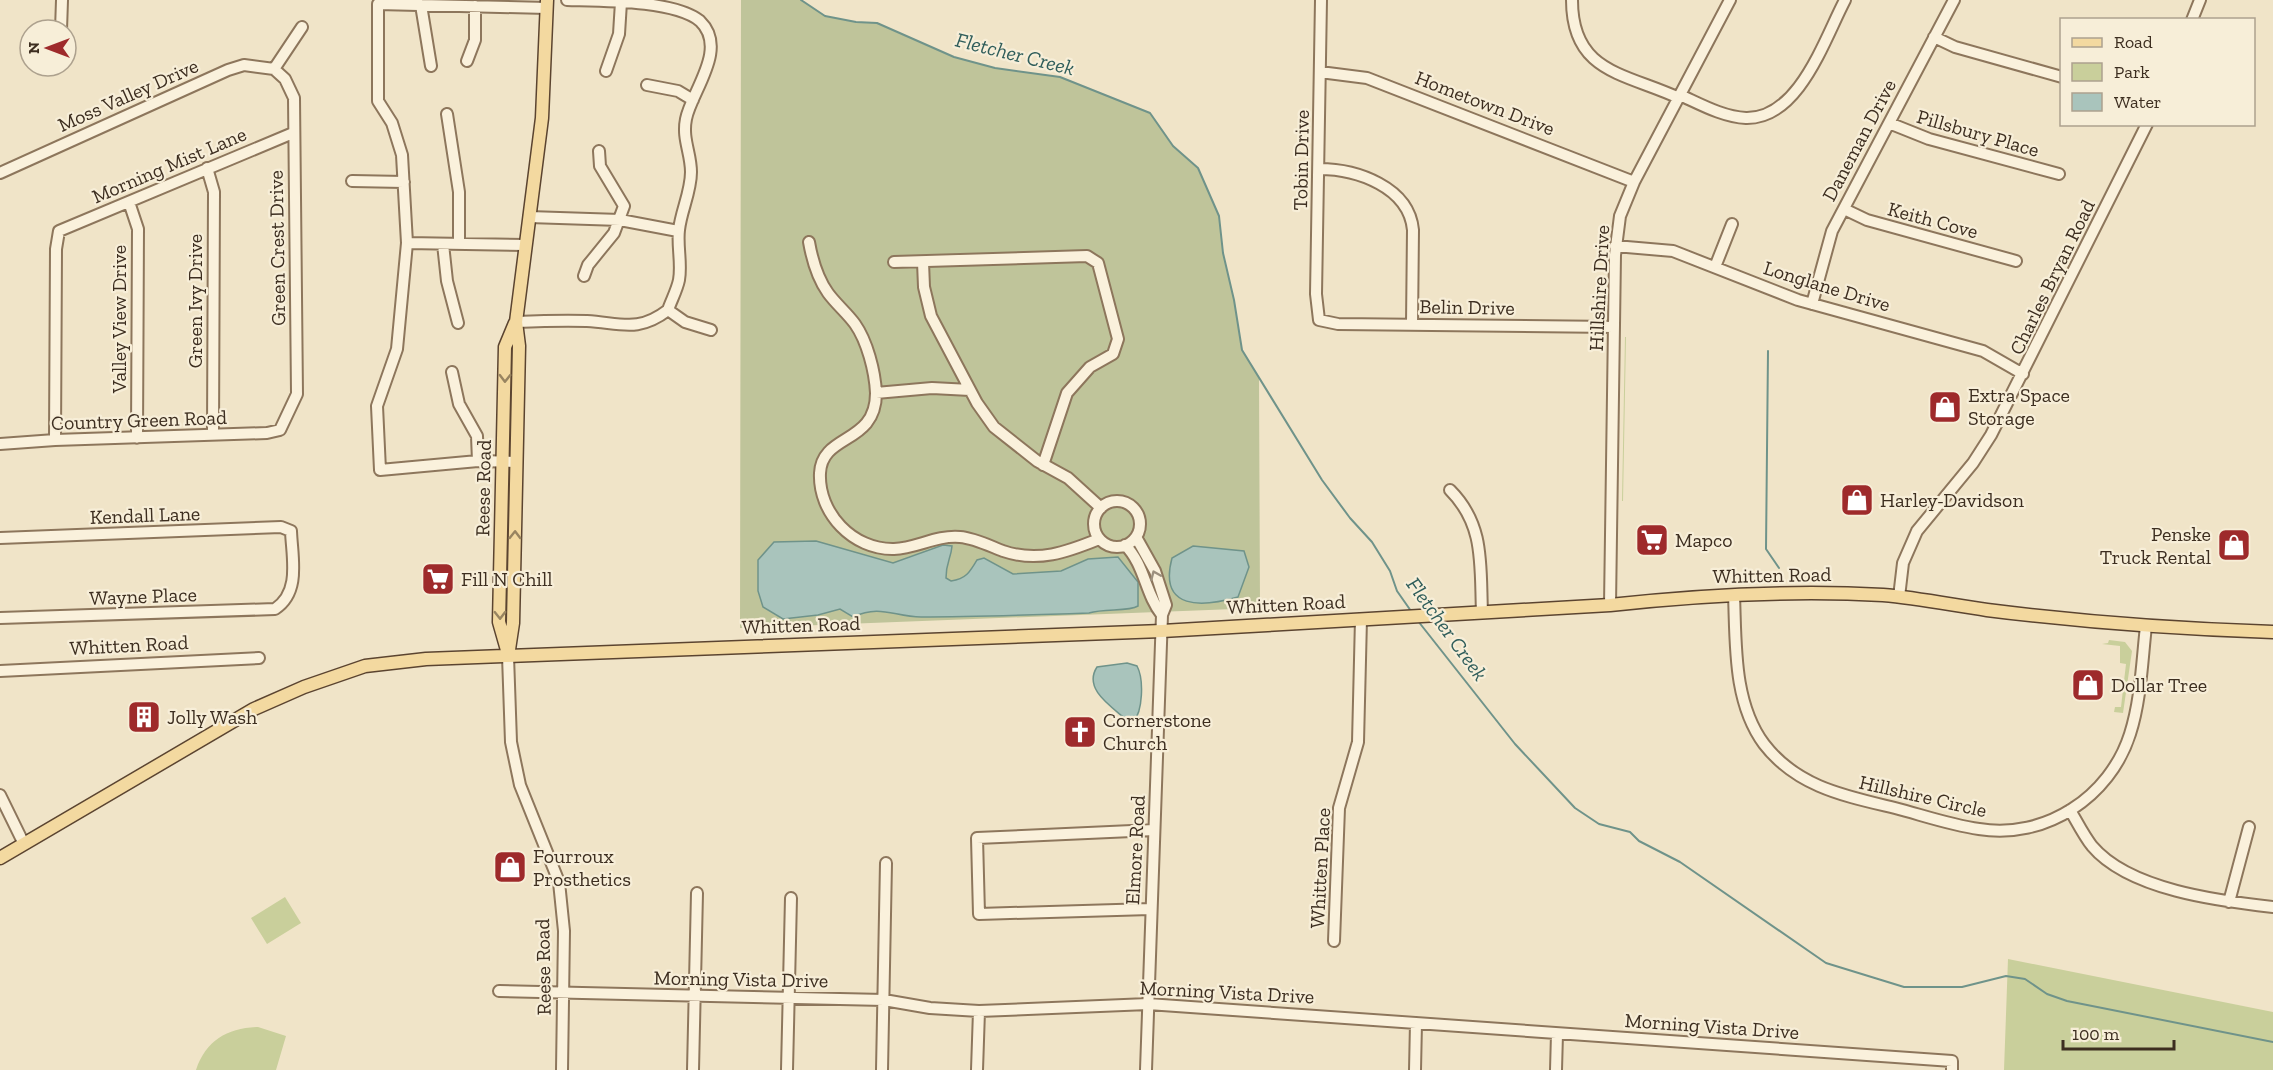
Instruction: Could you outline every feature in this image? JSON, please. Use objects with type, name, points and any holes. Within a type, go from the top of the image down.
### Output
[{"type":"main road","name":"Reese Road","points":[[508,656],[513,623],[519,346],[516,322],[542,118],[547,4]]},
{"type":"main road","name":"Reese Road","points":[[508,656],[499,622],[506,347],[516,322]]},
{"type":"main road","name":"Whitten Road","points":[[0,858],[23,842],[254,709],[304,687],[365,666],[429,659],[1162,631],[1797,593],[1899,597],[1986,610],[2146,626],[2273,633]]},
{"type":"street","points":[[61,18],[62,0]]},
{"type":"street","points":[[516,322],[588,321],[635,326],[653,322],[668,310],[680,280],[678,231],[691,175],[690,160],[683,135],[693,100],[706,73],[709,39],[702,23],[686,12],[621,2],[567,0]]},
{"type":"street","name":"Tobin Drive","points":[[1319,320],[1316,294],[1321,0]]},
{"type":"street","points":[[1572,0],[1572,19],[1577,38],[1592,58],[1610,69],[1733,116],[1755,117],[1776,110],[1797,91],[1845,0]]},
{"type":"street","name":"Hillshire Drive","points":[[1610,605],[1615,246],[1620,216],[1634,182],[1731,0]]},
{"type":"street","name":"Daneman Drive","points":[[1812,304],[1830,237],[1954,0]]},
{"type":"street","points":[[2193,18],[2200,0]]},
{"type":"street","points":[[606,72],[619,34],[621,2]]},
{"type":"street","points":[[516,462],[478,461],[380,470],[377,406],[397,349],[407,243],[402,155],[393,123],[378,101],[378,4],[474,6],[547,4]]},
{"type":"street","points":[[421,5],[431,66]]},
{"type":"street","points":[[466,61],[474,40],[474,6]]},
{"type":"street","points":[[274,69],[302,27]]},
{"type":"street","points":[[1935,37],[1955,47],[2060,77]]},
{"type":"street","name":"Moss Valley Drive","points":[[0,173],[228,70],[244,64],[274,69]]},
{"type":"street","name":"Green Crest Drive","points":[[274,69],[285,79],[294,98],[297,394],[280,430]]},
{"type":"street","name":"Hometown Drive","points":[[1320,72],[1349,74],[1375,80],[1634,182]]},
{"type":"street","points":[[647,85],[678,91],[693,100]]},
{"type":"street","points":[[447,114],[459,192],[459,244]]},
{"type":"street","name":"Pillsbury Place","points":[[1889,123],[1929,139],[2059,174]]},
{"type":"street","name":"Charles Bryan Road","points":[[1899,597],[1903,562],[1911,540],[1973,463],[2023,374],[2146,126]]},
{"type":"street","name":"Morning Mist Lane","points":[[55,440],[56,249],[59,231],[293,133]]},
{"type":"street","points":[[584,276],[588,265],[606,245],[620,220],[624,206],[600,166],[598,151]]},
{"type":"street","name":"Green Ivy Drive","points":[[207,168],[214,192],[213,435]]},
{"type":"street","points":[[1319,169],[1339,170],[1377,183],[1404,202],[1413,230],[1412,324]]},
{"type":"street","points":[[352,181],[404,182]]},
{"type":"street","name":"Valley View Drive","points":[[129,202],[138,229],[137,438]]},
{"type":"street","name":"Keith Cove","points":[[1844,209],[1872,221],[2016,261]]},
{"type":"street","points":[[529,217],[620,220],[678,231]]},
{"type":"street","points":[[1714,267],[1732,224]]},
{"type":"street","points":[[809,242],[827,291],[856,325],[862,337],[876,393],[873,410],[866,424],[856,435],[831,449],[824,458],[820,470],[823,497],[832,516],[847,534],[875,546],[892,549],[934,538],[961,537],[1027,557],[1067,552],[1099,539]]},
{"type":"street","points":[[407,243],[525,245]]},
{"type":"street","points":[[443,244],[447,281],[458,323]]},
{"type":"street","name":"Longlane Drive","points":[[1615,246],[1668,250],[1812,304],[1979,349],[2023,374]]},
{"type":"street","points":[[894,262],[1087,256],[1098,263],[1118,339],[1118,347],[1108,358],[1090,367],[1067,393],[1043,465]]},
{"type":"street","points":[[923,262],[924,287],[931,316],[970,390],[994,427],[1043,465],[1068,478],[1101,508]]},
{"type":"street","points":[[668,310],[685,322],[711,330]]},
{"type":"street","name":"Belin Drive","points":[[1319,320],[1338,324],[1614,327]]},
{"type":"street","points":[[452,372],[459,404],[477,436],[478,461]]},
{"type":"street","points":[[876,393],[932,388],[970,390]]},
{"type":"street","name":"Country Green Road","points":[[0,444],[55,440],[267,434],[280,430]]},
{"type":"street","points":[[1450,490],[1469,513],[1479,537],[1482,612]]},
{"type":"street","points":[[1115,501],[1130,505],[1138,517],[1136,537],[1125,546],[1111,546],[1099,539],[1094,519],[1101,508],[1115,501]]},
{"type":"street","name":"Kendall Lane","points":[[0,538],[281,528],[291,531],[293,584],[285,603]]},
{"type":"street","name":"Elmore Road","points":[[1136,537],[1155,572],[1166,604],[1162,615],[1146,1070]]},
{"type":"street","points":[[1125,546],[1140,565],[1155,606],[1162,615]]},
{"type":"street","name":"Hillshire Circle","points":[[1734,595],[1736,652],[1745,710],[1763,743],[1794,773],[1821,789],[1848,798],[1980,829],[2030,827],[2053,820],[2094,793],[2115,767],[2124,751],[2133,722],[2146,626]]},
{"type":"street","name":"Wayne Place","points":[[0,618],[275,609],[285,603]]},
{"type":"street","name":"Whitten Place","points":[[1334,940],[1339,808],[1358,742],[1361,619]]},
{"type":"street","name":"Reese Road","points":[[508,656],[511,742],[520,785],[559,882],[564,931],[562,1070]]},
{"type":"street","name":"Whitten Road","points":[[0,671],[259,658]]},
{"type":"street","points":[[0,795],[23,842]]},
{"type":"street","points":[[2070,810],[2093,847],[2116,866],[2157,885],[2229,902],[2273,907]]},
{"type":"street","points":[[2229,902],[2249,826]]},
{"type":"street","points":[[1150,909],[979,914],[977,838],[1154,830]]},
{"type":"street","points":[[882,1070],[886,863]]},
{"type":"street","points":[[693,1070],[697,893]]},
{"type":"street","points":[[787,1070],[791,898]]},
{"type":"street","name":"Morning Vista Drive","points":[[499,991],[884,1000],[930,1008],[978,1011],[1148,1004],[1952,1066]]},
{"type":"street","points":[[977,1070],[978,1011]]},
{"type":"street","points":[[1415,1070],[1416,1023]]},
{"type":"street","points":[[1556,1070],[1557,1034]]},
{"type":"green space","points":[[741,0],[801,0],[825,16],[856,22],[877,23],[954,57],[995,68],[1060,77],[1150,113],[1173,146],[1198,168],[1219,216],[1223,253],[1242,350],[1259,378],[1260,608],[740,628]]},
{"type":"green space","points":[[1625,337],[1626,337],[1622,501]]},
{"type":"green space","points":[[2109,640],[2125,642],[2132,651],[2123,713],[2114,712],[2115,707],[2121,707],[2126,664],[2120,663],[2120,646],[2102,644],[2108,643]]},
{"type":"green space","points":[[285,897],[301,923],[267,944],[251,918]]},
{"type":"green space","points":[[2008,959],[2273,1012],[2273,1070],[2004,1070]]},
{"type":"green space","points":[[258,1027],[286,1036],[276,1070],[196,1070],[206,1051],[219,1038],[237,1030]]},
{"type":"water","points":[[816,541],[893,563],[943,545],[952,546],[946,578],[951,581],[964,577],[977,560],[984,558],[1013,574],[1061,571],[1088,559],[1118,557],[1138,582],[1138,606],[1089,613],[942,617],[911,616],[880,611],[853,617],[840,609],[818,615],[783,619],[763,607],[758,591],[758,560],[774,542]]},
{"type":"water","points":[[1193,546],[1244,551],[1249,567],[1238,597],[1211,603],[1198,603],[1178,596],[1171,588],[1169,575],[1172,558]]},
{"type":"water","points":[[1127,663],[1137,666],[1141,679],[1141,703],[1133,722],[1129,722],[1102,698],[1097,691],[1093,675],[1097,667]]},
{"type":"waterway","name":"Fletcher Creek","points":[[801,0],[825,16],[856,22],[877,23],[954,57],[995,68],[1060,77],[1150,113],[1173,146],[1198,168],[1219,216],[1223,253],[1242,350],[1322,480],[1350,518],[1372,542],[1390,571],[1397,591],[1411,611]]},
{"type":"waterway","points":[[1768,351],[1766,549],[1779,568]]},
{"type":"waterway","name":"Fletcher Creek","points":[[1418,621],[1515,744],[1575,808],[1599,824],[1630,832],[1639,841],[1680,862],[1826,963],[1904,987],[1962,987],[2006,976],[2025,979],[2047,994],[2067,1001],[2273,1042]]},
{"type":"place","name":"Extra Space Storage","points":[[1945,407]]},
{"type":"place","name":"Harley-Davidson","points":[[1857,500]]},
{"type":"place","name":"Mapco","points":[[1652,540]]},
{"type":"place","name":"Penske Truck Rental","points":[[2234,545]]},
{"type":"place","name":"Fill N Chill","points":[[438,579]]},
{"type":"place","name":"Dollar Tree","points":[[2088,685]]},
{"type":"place","name":"Jolly Wash","points":[[144,717]]},
{"type":"place","name":"Cornerstone Church","points":[[1080,732]]},
{"type":"place","name":"Fourroux Prosthetics","points":[[510,867]]}]
